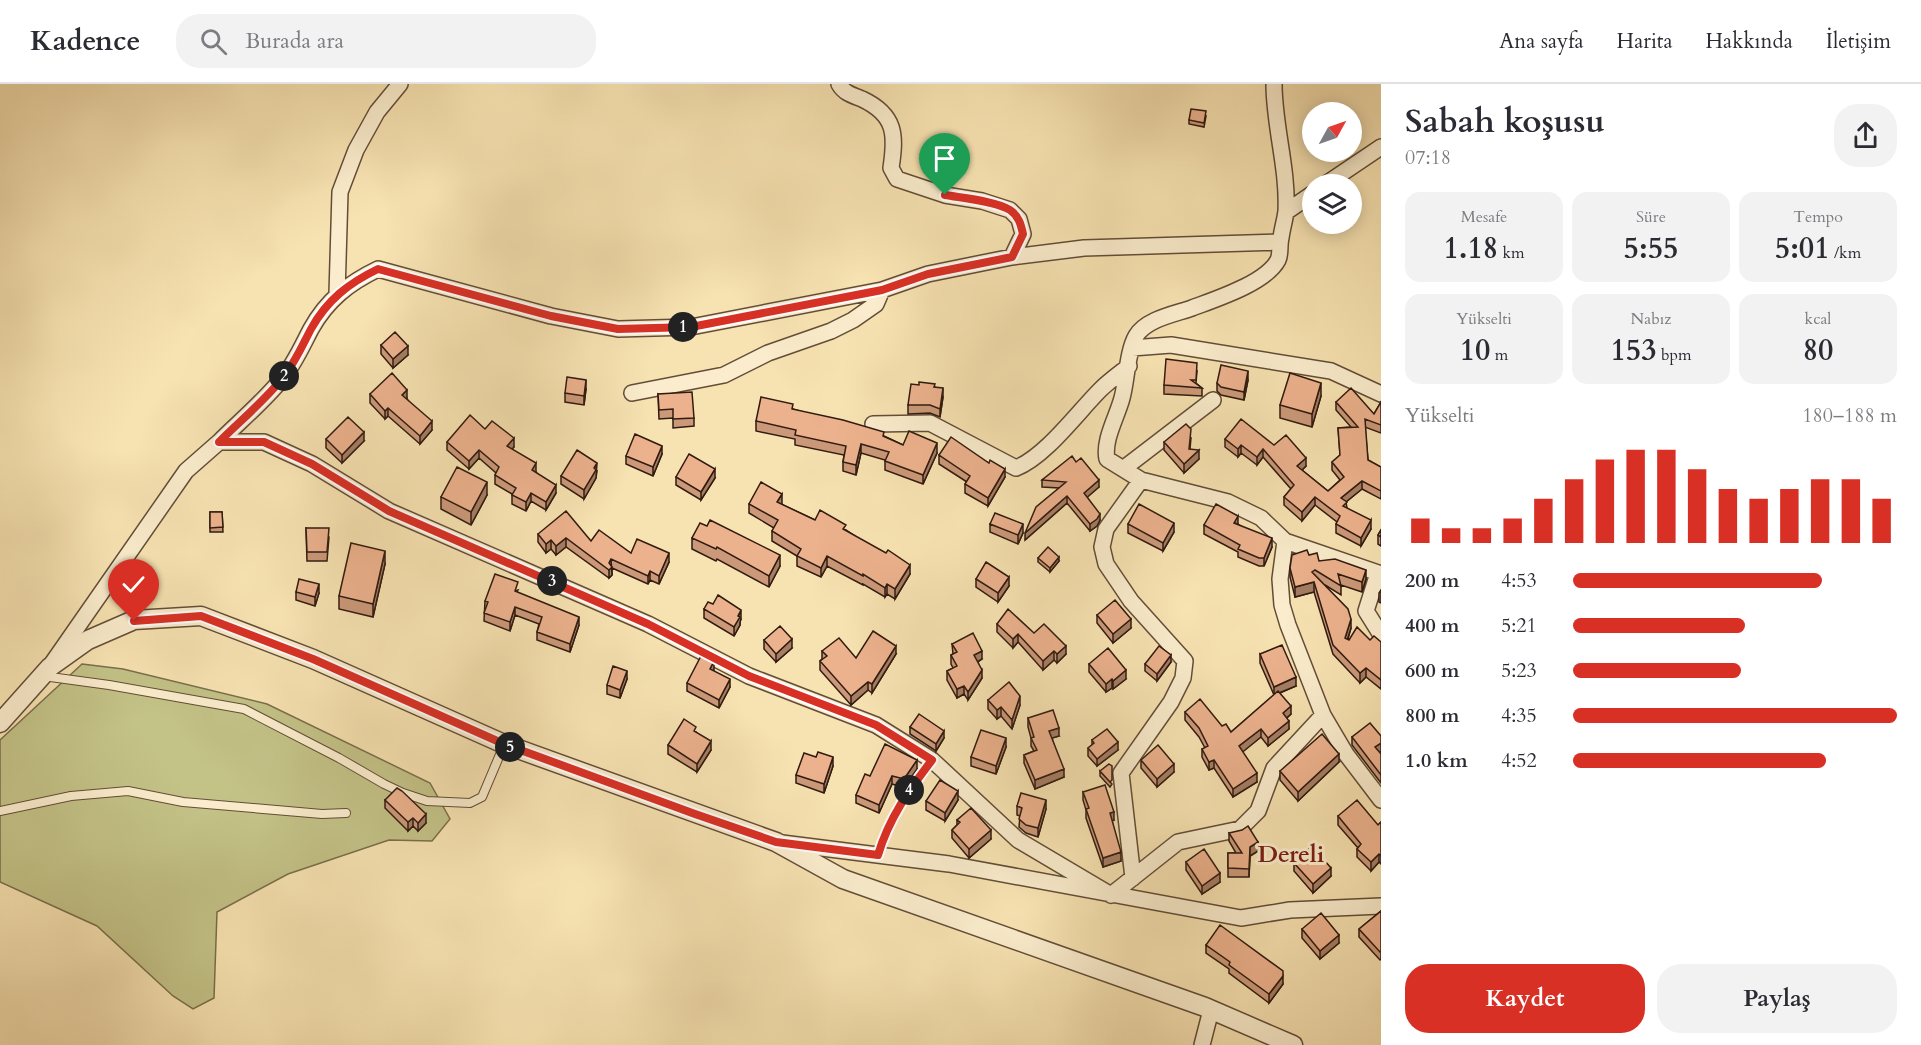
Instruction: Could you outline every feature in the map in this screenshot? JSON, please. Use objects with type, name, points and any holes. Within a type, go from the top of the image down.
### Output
[{"type":"street","points":[[337,294],[340,192],[356,150],[376,112],[400,84]]},
{"type":"street","points":[[839,84],[843,91],[874,105],[889,118],[895,142],[891,168],[897,180],[945,195],[982,201],[1010,210],[1019,219],[1023,234],[1012,257]]},
{"type":"street","points":[[1274,84],[1274,103],[1283,154],[1286,212],[1278,260],[1268,273],[1252,284],[1161,317],[1137,334],[1116,418],[1105,448],[1107,459],[1141,480],[1227,502],[1261,518],[1285,541],[1379,573],[1366,611],[1381,635]]},
{"type":"street","points":[[1341,174],[1381,147]]},
{"type":"street","points":[[1286,212],[1302,201]]},
{"type":"street","points":[[0,723],[46,671],[186,471],[219,442],[281,380],[299,354],[312,327],[337,294],[357,279],[378,269],[551,316],[618,329],[691,327],[882,290],[928,274],[1012,257],[1084,248],[1280,242]]},
{"type":"street","points":[[632,393],[724,375],[768,352],[831,331],[853,320],[876,304],[882,290]]},
{"type":"street","points":[[1132,348],[1171,345],[1331,371],[1381,394]]},
{"type":"street","points":[[873,424],[930,423],[1016,468],[1050,443],[1101,388],[1129,366]]},
{"type":"street","points":[[1123,469],[1214,400]]},
{"type":"street","points":[[219,442],[264,442],[312,464],[389,511],[648,624],[749,676],[876,725],[932,760],[1018,840],[1112,895]]},
{"type":"street","points":[[1133,878],[1121,773],[1171,702],[1183,678],[1185,662],[1131,601],[1106,564],[1102,547],[1106,529],[1141,480]]},
{"type":"street","points":[[1285,541],[1280,579],[1282,605],[1323,715],[1346,754],[1381,800]]},
{"type":"street","points":[[46,671],[88,640],[134,621],[201,616],[313,659],[504,744],[776,842],[843,879],[1211,1010],[1293,1045]]},
{"type":"street","points":[[1112,895],[1178,842],[1240,829],[1258,811],[1274,768],[1323,715]]},
{"type":"street","points":[[776,842],[950,864],[1241,918],[1290,910],[1381,906]]},
{"type":"street","points":[[1202,1045],[1211,1010]]},
{"type":"lane","points":[[46,671],[244,709],[384,784],[427,801],[470,803],[482,797],[504,744]]},
{"type":"lane","points":[[878,855],[883,837],[901,801],[932,760]]},
{"type":"lane","points":[[0,811],[71,796],[128,791],[183,802],[322,814],[345,813]]},
{"type":"shaded area","points":[[82,664],[123,669],[267,704],[430,783],[450,819],[432,841],[389,840],[288,874],[217,912],[214,998],[193,1009],[173,996],[97,926],[0,882],[0,740]]},
{"type":"building","points":[[1191,109],[1206,111],[1204,123],[1189,120]]},
{"type":"building","points":[[395,332],[408,346],[393,359],[381,345]]},
{"type":"building","points":[[1166,359],[1197,363],[1196,380],[1191,380],[1202,388],[1164,385]]},
{"type":"building","points":[[1221,365],[1248,371],[1244,392],[1221,387],[1217,383]]},
{"type":"building","points":[[392,373],[407,390],[402,395],[432,421],[420,436],[388,408],[385,411],[370,394]]},
{"type":"building","points":[[1290,373],[1321,383],[1312,414],[1280,405]]},
{"type":"building","points":[[567,377],[586,380],[584,396],[565,393]]},
{"type":"building","points":[[919,382],[935,384],[934,387],[943,388],[940,409],[930,405],[908,405],[911,384],[919,385]]},
{"type":"building","points":[[1351,388],[1374,414],[1381,402],[1381,425],[1365,419],[1368,460],[1381,467],[1381,491],[1362,481],[1341,498],[1347,502],[1343,506],[1371,520],[1361,538],[1336,524],[1340,516],[1315,497],[1302,512],[1284,497],[1294,485],[1263,449],[1257,457],[1241,445],[1238,449],[1225,439],[1241,419],[1274,445],[1286,435],[1306,458],[1297,466],[1328,491],[1344,477],[1332,462],[1340,455],[1338,428],[1358,427],[1336,402]]},
{"type":"building","points":[[692,392],[694,418],[673,419],[673,409],[659,410],[658,394]]},
{"type":"building","points":[[761,397],[793,404],[792,409],[884,432],[883,436],[903,445],[909,431],[937,443],[923,475],[885,461],[889,452],[861,444],[856,465],[843,462],[846,446],[795,435],[796,430],[756,421]]},
{"type":"building","points":[[470,415],[485,429],[492,421],[514,438],[507,446],[536,463],[532,470],[556,485],[546,502],[531,493],[526,502],[512,495],[516,488],[495,475],[499,467],[479,450],[469,461],[447,442]]},
{"type":"building","points":[[348,417],[364,432],[342,455],[326,439]]},
{"type":"building","points":[[1186,424],[1191,429],[1189,449],[1199,450],[1184,464],[1164,442]]},
{"type":"building","points":[[635,434],[662,446],[653,467],[626,456]]},
{"type":"building","points":[[951,437],[989,463],[990,460],[1005,469],[988,498],[965,484],[970,476],[939,455]]},
{"type":"building","points":[[577,450],[597,463],[594,468],[596,470],[584,490],[561,476]]},
{"type":"building","points":[[689,454],[715,469],[701,492],[676,477]]},
{"type":"building","points":[[1072,456],[1076,462],[1081,458],[1099,480],[1084,493],[1100,514],[1097,519],[1090,524],[1067,496],[1025,533],[1036,507],[1066,482],[1042,480]]},
{"type":"building","points":[[457,467],[487,482],[471,512],[441,497]]},
{"type":"building","points":[[761,482],[782,494],[777,502],[815,520],[820,510],[846,525],[843,529],[886,553],[888,550],[910,565],[895,589],[887,584],[885,588],[827,556],[821,568],[797,556],[801,549],[772,531],[778,520],[749,504]]},
{"type":"building","points":[[1139,504],[1174,523],[1163,543],[1128,524]]},
{"type":"building","points":[[1216,504],[1238,516],[1234,523],[1272,538],[1264,558],[1238,549],[1240,545],[1204,525]]},
{"type":"building","points":[[566,511],[591,541],[599,530],[631,553],[637,539],[669,553],[659,576],[650,571],[648,576],[611,559],[609,563],[612,567],[609,570],[566,538],[556,546],[551,540],[546,544],[538,534]]},
{"type":"building","points":[[210,512],[222,512],[223,527],[210,528]]},
{"type":"building","points":[[995,513],[1023,524],[1018,535],[990,524]]},
{"type":"building","points":[[710,520],[780,555],[769,576],[717,547],[716,549],[692,538],[700,523],[707,526]]},
{"type":"building","points":[[306,528],[329,528],[327,552],[307,552]]},
{"type":"building","points":[[351,543],[385,551],[373,604],[339,596]]},
{"type":"building","points":[[1048,547],[1059,557],[1050,568],[1038,558]]},
{"type":"building","points":[[1307,550],[1309,555],[1317,553],[1319,561],[1335,559],[1366,570],[1362,582],[1338,574],[1341,586],[1315,570],[1312,572],[1348,609],[1351,619],[1345,638],[1349,640],[1357,627],[1370,640],[1374,636],[1381,642],[1381,680],[1366,668],[1360,673],[1333,645],[1314,582],[1295,587],[1290,568],[1292,555]]},
{"type":"building","points":[[986,562],[1009,577],[998,593],[976,579]]},
{"type":"building","points":[[495,574],[518,582],[515,591],[579,617],[570,644],[537,632],[542,617],[515,607],[510,622],[484,613],[488,602],[485,601]]},
{"type":"building","points":[[299,579],[319,584],[315,597],[296,592]]},
{"type":"building","points":[[718,595],[741,610],[734,627],[704,609],[708,602],[713,604]]},
{"type":"building","points":[[1115,600],[1131,619],[1113,634],[1097,615]]},
{"type":"building","points":[[1008,609],[1034,633],[1044,624],[1066,646],[1057,654],[1054,651],[1043,661],[1018,634],[1013,639],[997,624]]},
{"type":"building","points":[[780,626],[792,639],[776,654],[764,640]]},
{"type":"building","points":[[873,631],[896,646],[872,684],[868,682],[851,696],[820,661],[827,656],[822,651],[839,638],[856,658]]},
{"type":"building","points":[[973,633],[982,651],[974,655],[982,670],[968,692],[964,686],[957,689],[947,671],[957,666],[951,655],[957,652],[952,644]]},
{"type":"building","points":[[1282,645],[1296,677],[1274,687],[1260,654]]},
{"type":"building","points":[[1159,646],[1171,655],[1157,674],[1145,664]]},
{"type":"building","points":[[1108,648],[1126,670],[1106,684],[1089,664]]},
{"type":"building","points":[[702,654],[714,661],[710,669],[730,679],[719,700],[687,683]]},
{"type":"building","points":[[613,666],[627,671],[620,690],[607,685]]},
{"type":"building","points":[[1009,682],[1020,696],[1012,720],[1001,707],[997,710],[988,700]]},
{"type":"building","points":[[1278,691],[1291,706],[1283,713],[1289,721],[1268,738],[1261,729],[1239,746],[1257,773],[1233,789],[1214,760],[1209,762],[1202,749],[1208,746],[1199,728],[1185,712],[1200,699],[1222,726],[1226,724],[1231,732]]},
{"type":"building","points":[[1053,710],[1059,728],[1049,731],[1064,769],[1035,780],[1024,755],[1037,750],[1031,738],[1034,737],[1028,718]]},
{"type":"building","points":[[919,714],[944,731],[936,744],[910,727]]},
{"type":"building","points":[[684,719],[696,727],[694,731],[711,741],[697,764],[668,745]]},
{"type":"building","points":[[1370,723],[1381,736],[1381,743],[1375,747],[1381,754],[1381,775],[1352,737]]},
{"type":"building","points":[[1107,729],[1118,742],[1097,759],[1088,748],[1094,743],[1092,740]]},
{"type":"building","points":[[981,730],[1006,738],[996,766],[971,757]]},
{"type":"building","points":[[1322,734],[1339,754],[1298,792],[1280,771]]},
{"type":"building","points":[[885,744],[917,760],[904,779],[892,776],[879,805],[856,795],[865,774],[870,776]]},
{"type":"building","points":[[1158,745],[1174,764],[1157,779],[1141,760]]},
{"type":"building","points":[[818,752],[833,757],[824,784],[796,775],[804,753],[816,757]]},
{"type":"building","points":[[1109,764],[1112,766],[1110,782],[1100,771]]},
{"type":"building","points":[[940,780],[958,791],[945,813],[926,801]]},
{"type":"building","points":[[1105,785],[1114,812],[1110,813],[1121,852],[1103,858],[1086,809],[1089,808],[1083,792]]},
{"type":"building","points":[[397,788],[426,814],[418,823],[413,818],[408,822],[385,800]]},
{"type":"building","points":[[1021,793],[1046,800],[1038,828],[1026,825],[1019,819],[1022,808],[1017,806]]},
{"type":"building","points":[[1357,800],[1378,825],[1381,822],[1381,856],[1379,854],[1371,862],[1357,849],[1361,844],[1338,816]]},
{"type":"building","points":[[971,808],[991,830],[969,849],[952,830],[960,822],[957,820]]},
{"type":"building","points":[[1248,826],[1258,842],[1250,847],[1249,869],[1228,868],[1228,853],[1242,853],[1229,833]]},
{"type":"building","points":[[1312,846],[1331,868],[1313,884],[1294,863]]},
{"type":"building","points":[[1204,849],[1220,873],[1202,886],[1186,862]]},
{"type":"building","points":[[1381,911],[1381,951],[1380,952],[1359,929]]},
{"type":"building","points":[[1321,913],[1339,935],[1320,951],[1302,929]]},
{"type":"building","points":[[1220,925],[1283,971],[1283,976],[1269,994],[1206,945]]},
{"type":"district","name":"Dereli","points":[[1291,854]]},
{"type":"route","points":[[134,621],[201,616],[313,659],[504,744],[695,814],[776,842],[878,855],[883,837],[901,801],[932,760],[876,725],[749,676],[648,624],[389,511],[312,464],[264,442],[219,442],[281,380],[299,354],[312,327],[337,294],[357,279],[378,269],[551,316],[618,329],[691,327],[882,290],[928,274],[1012,257],[1023,234],[1019,219],[1010,210],[982,201],[945,195]]}]
